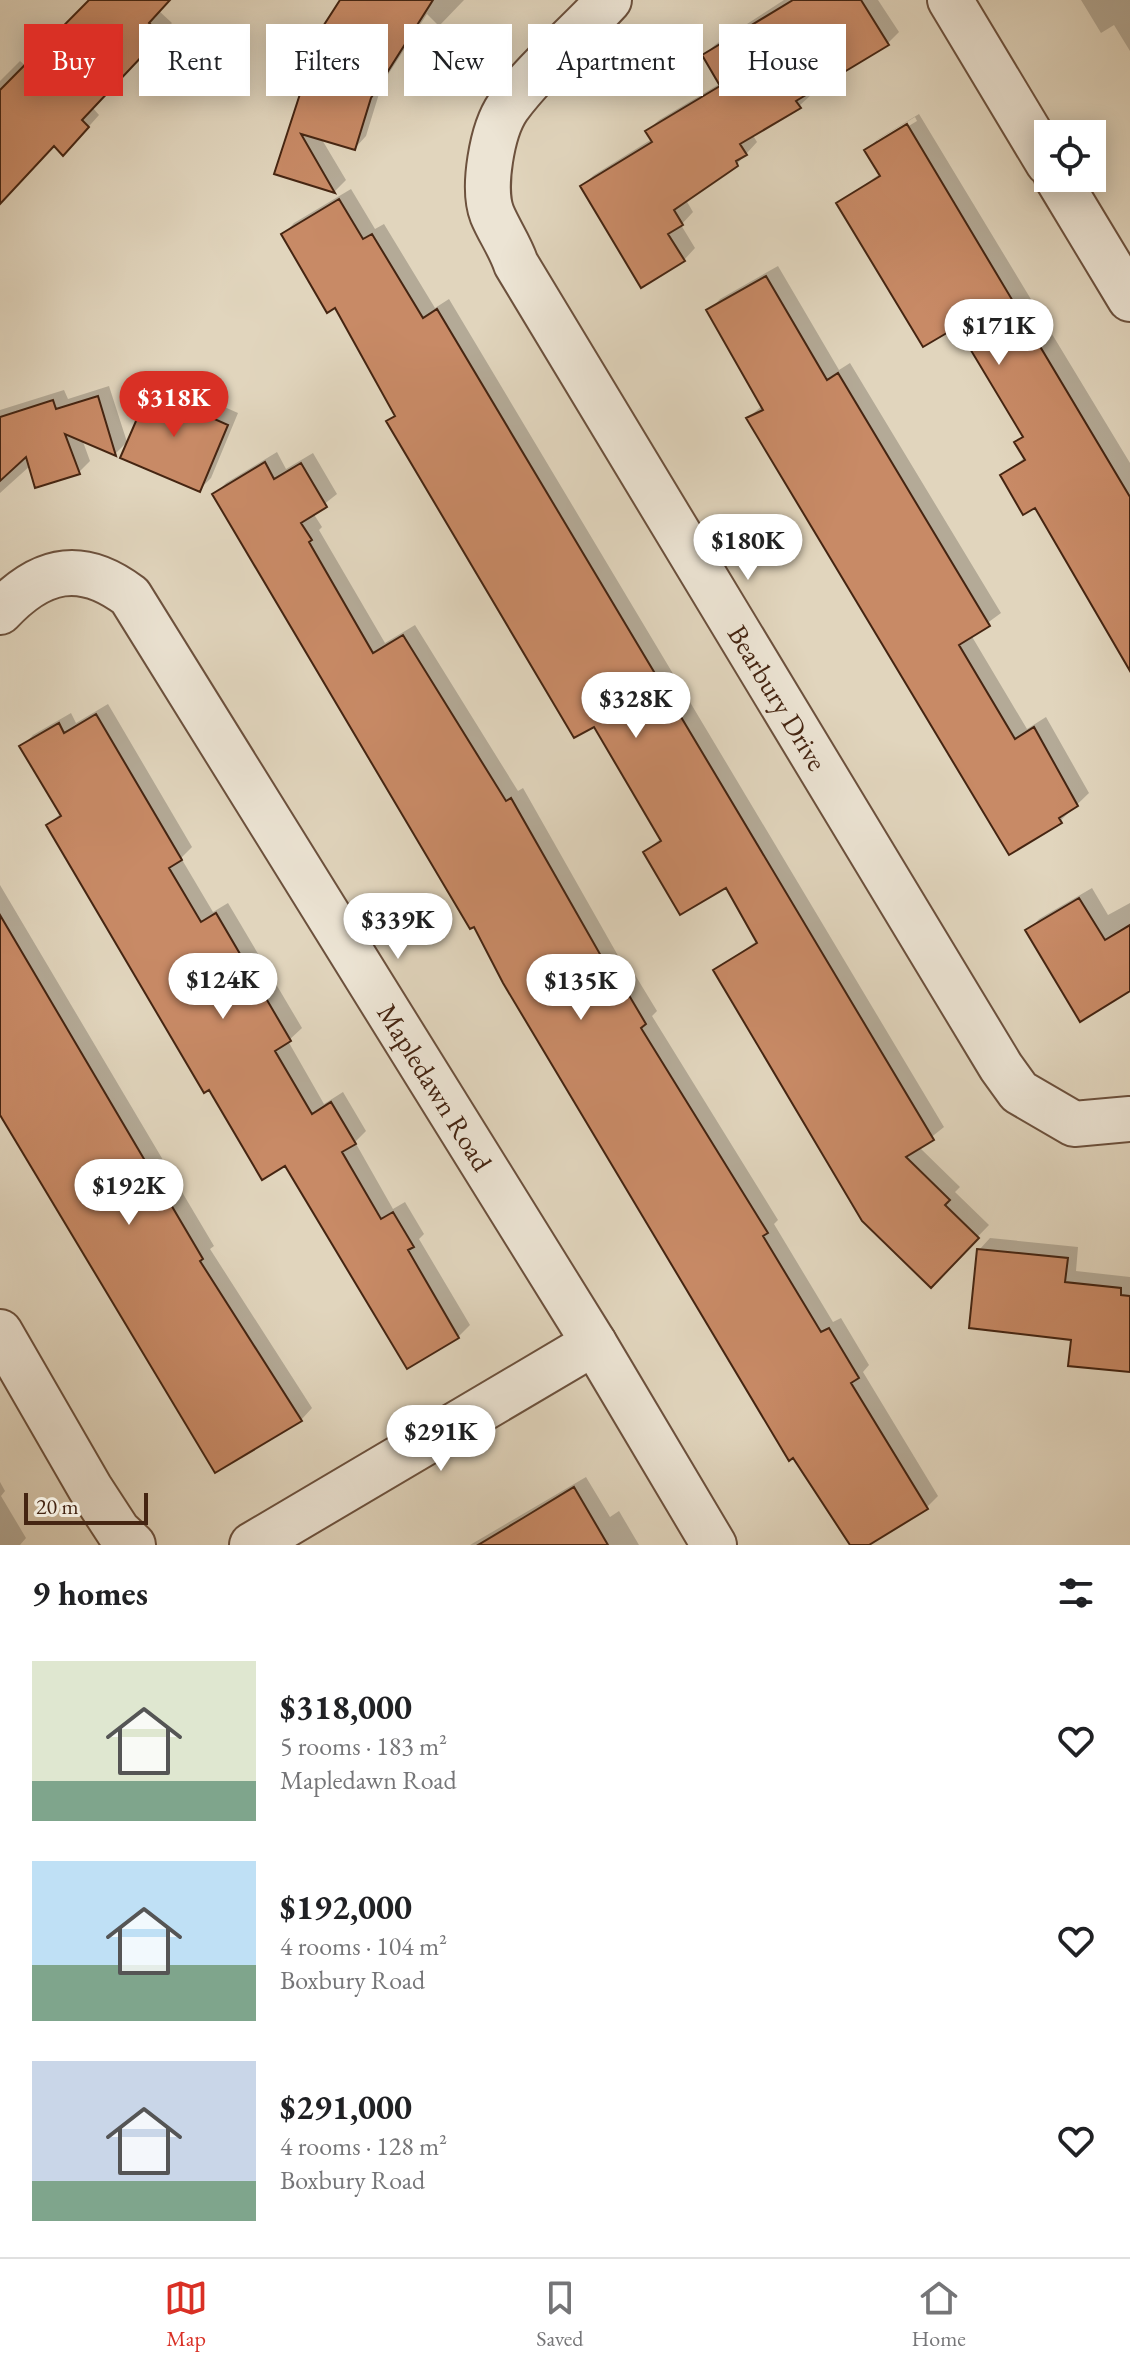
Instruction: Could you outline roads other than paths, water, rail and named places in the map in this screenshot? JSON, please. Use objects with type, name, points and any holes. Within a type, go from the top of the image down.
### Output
[{"type":"street","name":"Bearbury Drive","points":[[609,0],[506,109],[493,146],[487,183],[492,214],[516,264],[1001,1067],[1019,1092],[1074,1124],[1105,1118],[1130,1119]]},
{"type":"street","points":[[950,0],[1034,140]]},
{"type":"street","points":[[1065,192],[1130,299]]},
{"type":"street","name":"Mapledawn Road","points":[[0,612],[22,588],[51,575],[79,574],[108,579],[130,596],[594,1343],[714,1545]]},
{"type":"street","points":[[0,1332],[90,1488],[118,1531],[133,1545]]},
{"type":"street","points":[[252,1545],[594,1343]]}]
